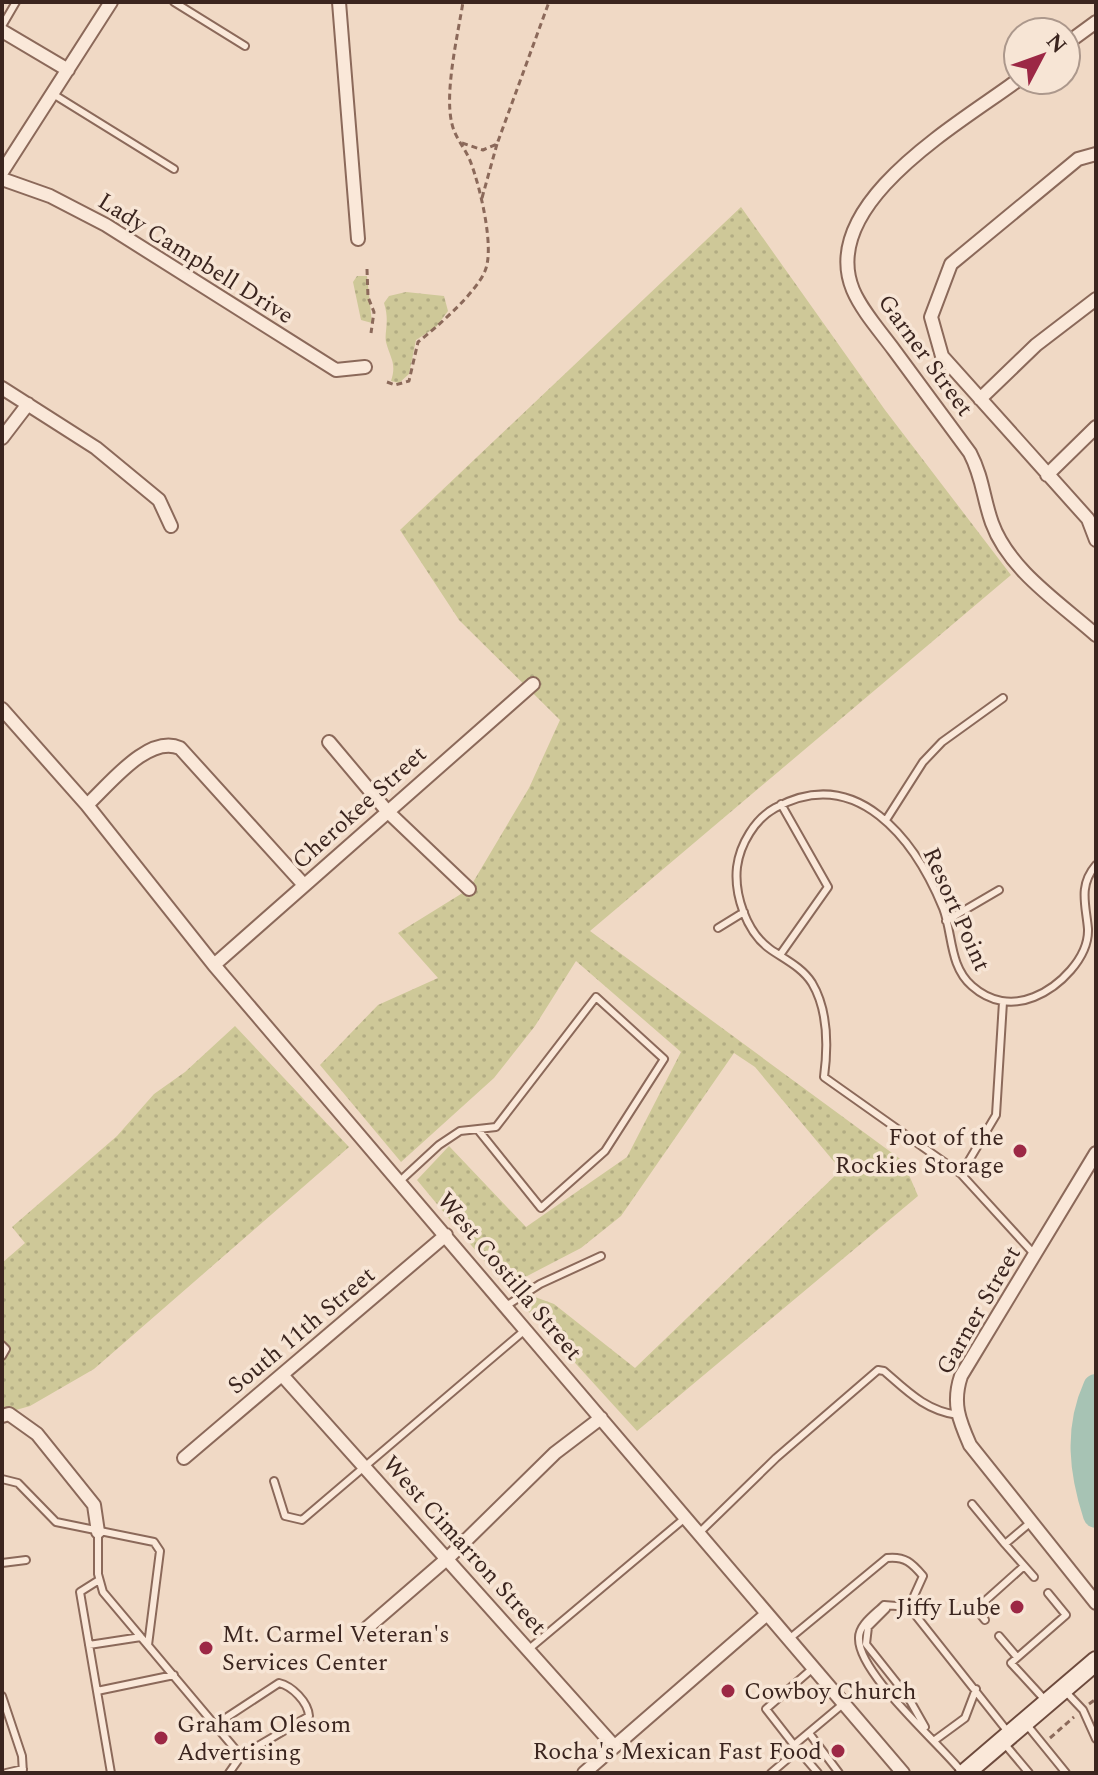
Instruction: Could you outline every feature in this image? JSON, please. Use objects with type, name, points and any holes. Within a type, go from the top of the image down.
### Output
[{"type":"main road","points":[[964,1773],[1096,1661]]},
{"type":"street","points":[[2,172],[111,2]]},
{"type":"street","points":[[339,2],[358,239]]},
{"type":"street","points":[[2,28],[68,70]]},
{"type":"street","name":"Garner Street","points":[[1002,92],[882,184],[864,208],[847,259],[852,288],[867,314],[970,453],[983,478],[993,524],[1015,562],[1096,635]]},
{"type":"street","points":[[1096,154],[1078,159],[951,264],[931,317],[932,331],[942,356],[1088,519],[1096,540]]},
{"type":"street","name":"Lady Campbell Drive","points":[[2,179],[50,196],[106,225],[336,370],[365,367]]},
{"type":"street","points":[[980,399],[1036,345],[1096,299]]},
{"type":"street","points":[[2,388],[96,448],[159,500],[171,526]]},
{"type":"street","points":[[2,438],[28,404]]},
{"type":"street","points":[[1047,475],[1096,427]]},
{"type":"street","name":"Cherokee Street","points":[[214,965],[533,684]]},
{"type":"street","name":"West Costilla Street","points":[[2,709],[87,805],[214,965],[903,1773]]},
{"type":"street","points":[[329,742],[387,811],[469,889]]},
{"type":"street","points":[[87,805],[144,754],[158,745],[170,744],[180,748],[304,885]]},
{"type":"street","name":"Garner Street","points":[[1096,1153],[961,1376],[954,1396],[970,1445],[1096,1603]]},
{"type":"street","name":"South 11th Street","points":[[184,1458],[446,1235]]},
{"type":"street","name":"West Cimarron Street","points":[[282,1375],[449,1557],[614,1746]]},
{"type":"street","points":[[2,1416],[9,1414],[37,1434],[94,1505],[98,1532]]},
{"type":"street","points":[[360,1634],[449,1557],[555,1453],[601,1418]]},
{"type":"street","points":[[584,1773],[767,1614]]},
{"type":"lane","points":[[2,28],[16,2]]},
{"type":"lane","points":[[174,2],[245,46]]},
{"type":"lane","points":[[53,94],[174,169]]},
{"type":"lane","points":[[886,820],[923,762],[942,742],[1003,698]]},
{"type":"lane","name":"Resort Point","points":[[781,804],[814,795],[838,795],[886,820],[913,850],[946,921],[959,970],[971,986],[1003,1002]]},
{"type":"lane","points":[[780,955],[828,887],[781,804],[757,823],[741,850],[737,884],[744,912],[766,947],[802,971],[822,1003],[824,1077],[961,1174],[1035,1256]]},
{"type":"lane","points":[[961,1174],[996,1115],[1003,1002],[1034,997],[1076,963],[1087,940],[1084,890],[1096,865]]},
{"type":"lane","points":[[946,921],[999,890]]},
{"type":"lane","points":[[718,928],[744,912]]},
{"type":"lane","points":[[400,1181],[439,1145],[460,1131],[496,1127],[513,1110],[596,997],[664,1059],[605,1151],[541,1208],[479,1131]]},
{"type":"lane","points":[[506,1306],[540,1284],[601,1256]]},
{"type":"lane","points":[[274,1481],[285,1516],[302,1520],[526,1329]]},
{"type":"lane","points":[[2,1345],[6,1349],[2,1356]]},
{"type":"lane","points":[[698,1533],[776,1458],[878,1370],[884,1371],[919,1402],[941,1413],[958,1415]]},
{"type":"lane","points":[[2,1479],[18,1483],[56,1522],[98,1532],[145,1538],[160,1551],[148,1645]]},
{"type":"lane","points":[[972,1504],[1034,1577]]},
{"type":"lane","points":[[529,1649],[685,1518]]},
{"type":"lane","points":[[1005,1544],[1031,1522]]},
{"type":"lane","points":[[98,1532],[99,1580],[103,1592],[241,1756]]},
{"type":"lane","points":[[789,1639],[887,1558],[899,1557],[913,1563],[923,1576],[909,1607]]},
{"type":"lane","points":[[2,1563],[26,1560]]},
{"type":"lane","points":[[985,1620],[976,1609],[1024,1566]]},
{"type":"lane","points":[[99,1580],[80,1592],[111,1773]]},
{"type":"lane","points":[[1047,1703],[1011,1663],[1066,1615],[1048,1593]]},
{"type":"lane","points":[[964,1773],[881,1682],[859,1639],[863,1625],[884,1605],[909,1607],[976,1689],[1029,1773]]},
{"type":"lane","points":[[889,1606],[868,1627],[866,1644],[908,1697],[926,1730]]},
{"type":"lane","points":[[999,1636],[1017,1657]]},
{"type":"lane","points":[[89,1645],[141,1637]]},
{"type":"lane","points":[[813,1668],[766,1709],[818,1773]]},
{"type":"lane","points":[[97,1691],[174,1675]]},
{"type":"lane","points":[[215,1725],[279,1683],[289,1686],[309,1709],[309,1716],[241,1756],[229,1773]]},
{"type":"lane","points":[[935,1740],[965,1718],[976,1689]]},
{"type":"lane","points":[[1063,1690],[1083,1710],[1096,1739]]},
{"type":"lane","points":[[2,1696],[22,1756],[23,1771],[6,1773]]},
{"type":"lane","points":[[771,1773],[809,1733],[844,1704]]},
{"type":"lane","points":[[1088,1720],[1096,1714]]},
{"type":"lane","points":[[1025,1722],[1066,1773]]},
{"type":"lane","points":[[809,1733],[839,1773]]},
{"type":"path","points":[[387,382],[403,385],[409,381],[418,342],[438,328],[484,273],[488,248],[481,201],[471,161],[451,123],[453,61],[463,2]]},
{"type":"path","points":[[481,201],[497,144],[549,2]]},
{"type":"path","points":[[459,140],[470,148],[483,150],[497,144]]},
{"type":"path","points":[[367,269],[368,297],[374,312],[371,333]]},
{"type":"path","points":[[1044,1744],[1096,1699]]},
{"type":"shaded area","points":[[741,207],[885,410],[1011,575],[590,931],[903,1161],[918,1196],[637,1431],[527,1310],[535,1297],[554,1304],[635,1368],[841,1170],[755,1067],[734,1053],[621,1216],[581,1248],[506,1287],[417,1180],[449,1146],[526,1227],[627,1157],[681,1052],[576,961],[535,1026],[494,1078],[401,1162],[320,1065],[378,1005],[438,978],[398,933],[469,889],[529,788],[560,720],[459,620],[400,530]]},
{"type":"shaded area","points":[[357,276],[367,276],[372,323],[361,320],[353,282]]},
{"type":"shaded area","points":[[406,292],[444,296],[448,311],[436,327],[416,340],[409,374],[399,383],[391,381],[393,365],[386,342],[384,303],[389,296]]},
{"type":"shaded area","points":[[235,1026],[349,1147],[94,1369],[30,1406],[2,1414],[2,1263],[25,1243],[12,1227],[117,1136],[154,1094],[185,1072]]},
{"type":"waterway","points":[[1096,1387],[1084,1435],[1087,1483],[1096,1515]]},
{"type":"place","name":"Foot of the Rockies Storage","points":[[1020,1151]]},
{"type":"place","name":"Jiffy Lube","points":[[1017,1607]]},
{"type":"place","name":"Mt. Carmel Veteran's Services Center","points":[[206,1648]]},
{"type":"place","name":"Cowboy Church","points":[[728,1691]]},
{"type":"place","name":"Graham Olesom Advertising","points":[[161,1738]]},
{"type":"place","name":"Rocha's Mexican Fast Food","points":[[838,1751]]}]
